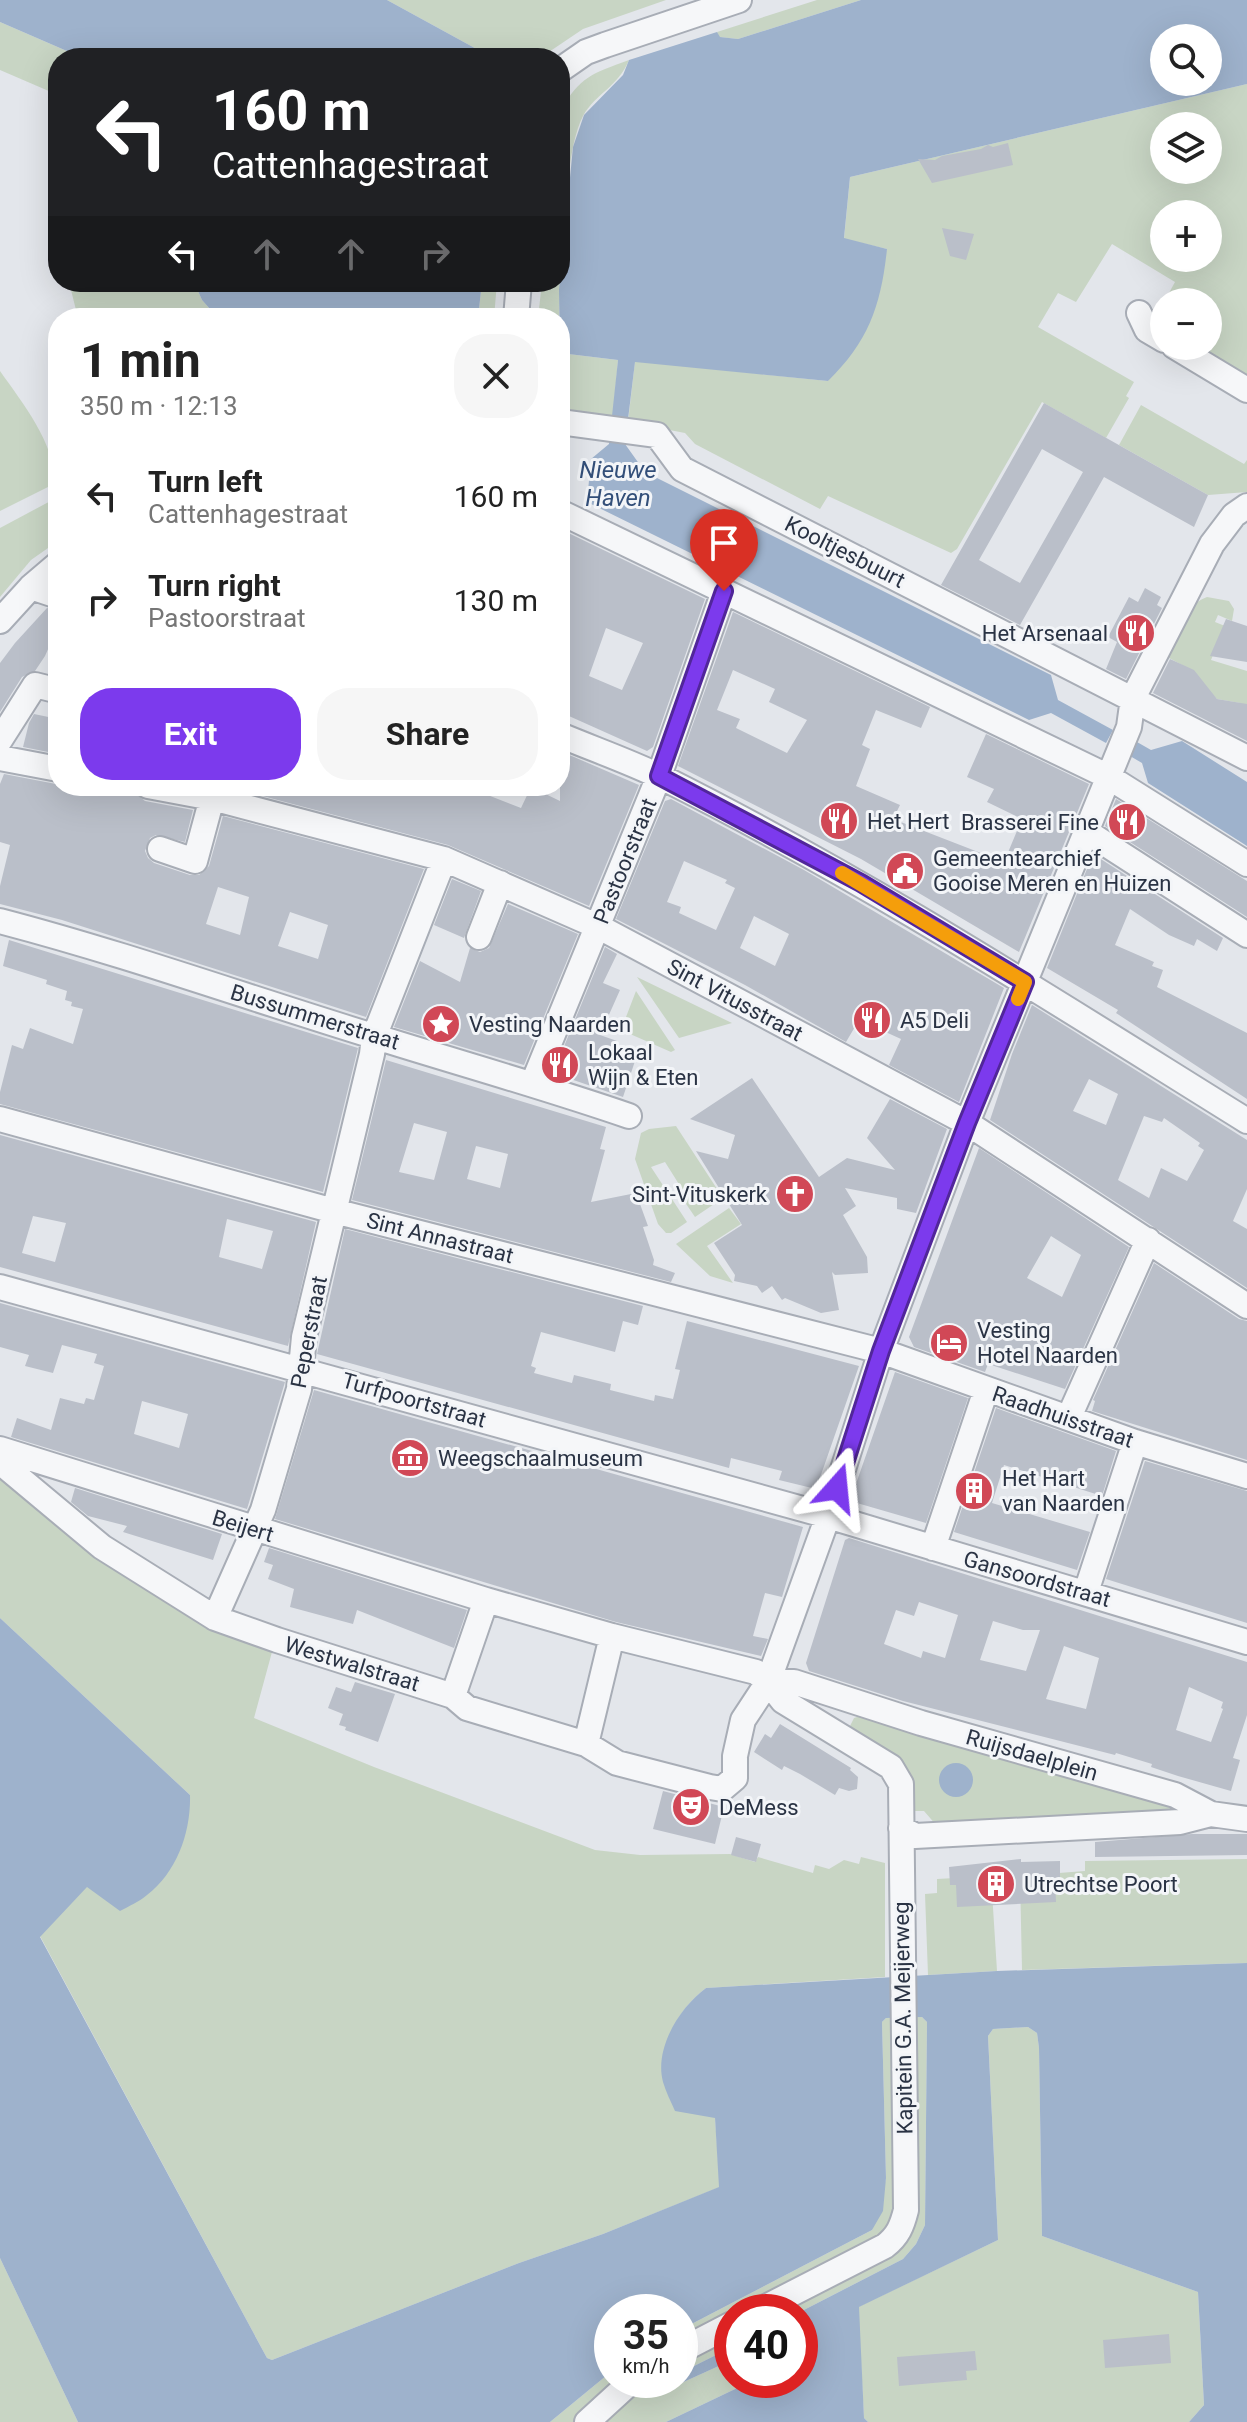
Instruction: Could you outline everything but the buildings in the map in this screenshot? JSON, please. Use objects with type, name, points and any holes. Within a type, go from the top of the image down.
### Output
[{"type":"street","points":[[570,63],[586,52],[739,0]]},
{"type":"street","points":[[1139,313],[1150,332]]},
{"type":"street","points":[[1197,360],[1247,390]]},
{"type":"street","name":"Kooltjesbuurt","points":[[570,424],[657,435],[682,469],[1247,758]]},
{"type":"street","points":[[776,1691],[881,1351],[967,1123],[1129,727],[1133,698],[1212,544],[1234,515],[1247,506]]},
{"type":"street","points":[[570,517],[1107,776],[1247,864]]},
{"type":"street","points":[[0,621],[48,573]]},
{"type":"street","points":[[31,587],[48,593]]},
{"type":"street","name":"Pastoorstraat","points":[[533,1083],[659,776],[724,591]]},
{"type":"street","points":[[0,740],[35,685],[48,688]]},
{"type":"street","points":[[570,739],[659,776],[861,883],[1247,1121]]},
{"type":"street","points":[[0,758],[48,767]]},
{"type":"street","name":"Sint Vitusstraat","points":[[201,796],[444,859],[599,927],[967,1123],[1247,1306]]},
{"type":"street","points":[[160,849],[195,861],[212,798]]},
{"type":"street","points":[[1087,832],[1247,935]]},
{"type":"street","name":"Peperstraat","points":[[215,1618],[263,1510],[299,1389],[304,1337],[374,1037],[444,859]]},
{"type":"street","points":[[479,937],[500,883]]},
{"type":"street","name":"Bussummerstraat","points":[[0,921],[533,1083],[629,1116]]},
{"type":"street","name":"Sint Annastraat","points":[[0,1119],[334,1211],[881,1351]]},
{"type":"street","points":[[1069,1417],[1148,1240]]},
{"type":"street","name":"Turfpoortstraat","points":[[0,1287],[828,1516]]},
{"type":"street","name":"Raadhuisstraat","points":[[881,1351],[1135,1442],[1247,1476]]},
{"type":"street","points":[[933,1548],[986,1390]]},
{"type":"street","points":[[1086,1592],[1135,1442]]},
{"type":"street","name":"Beijert","points":[[0,1449],[486,1600],[756,1672],[776,1691]]},
{"type":"street","name":"Westwalstraat","points":[[0,1462],[102,1547],[215,1618],[453,1696],[467,1708],[586,1744],[617,1763],[722,1789],[735,1778],[735,1756],[743,1720],[776,1691]]},
{"type":"street","name":"Gansoordstraat","points":[[828,1516],[1247,1642]]},
{"type":"street","points":[[453,1696],[486,1600]]},
{"type":"street","points":[[586,1744],[612,1636]]},
{"type":"street","name":"Ruijsdaelplein","points":[[776,1691],[794,1682],[1175,1795],[1211,1814],[1247,1819]]},
{"type":"street","name":"Kapitein G.A. Meijerweg","points":[[776,1691],[891,1767],[901,1784],[906,2210],[896,2237],[885,2246],[791,2294]]},
{"type":"street","points":[[832,1730],[850,1701]]},
{"type":"street","name":"Ruijsdaelplein","points":[[901,1828],[915,1836],[1180,1822],[1211,1814]]},
{"type":"street","points":[[587,2422],[613,2398]]},
{"type":"green space","points":[[387,0],[666,0],[583,29],[555,48],[475,48]]},
{"type":"green space","points":[[817,0],[861,0],[738,39],[719,37],[717,32]]},
{"type":"green space","points":[[0,22],[60,48],[48,48],[48,91],[0,70]]},
{"type":"green space","points":[[629,60],[619,77],[583,116],[570,165],[570,96],[581,83]]},
{"type":"green space","points":[[1247,84],[1247,377],[1218,360],[1222,360],[1222,288],[1172,288],[1175,282],[1158,272],[1222,272],[1222,200],[1150,200],[1150,267],[1112,244],[1076,302],[1058,293],[1038,327],[1134,382],[1126,396],[1129,398],[1106,438],[1042,402],[957,549],[951,553],[828,496],[820,509],[695,444],[685,433],[628,422],[635,361],[828,381],[887,249],[844,239],[850,177],[1196,96],[1222,96],[1222,90]]},
{"type":"green space","points":[[72,292],[198,292],[209,308],[76,308]]},
{"type":"green space","points":[[481,292],[496,292],[495,308],[479,308]]},
{"type":"green space","points":[[541,292],[560,292],[559,308],[539,308]]},
{"type":"green space","points":[[570,354],[618,360],[613,416],[570,410]]},
{"type":"green space","points":[[0,371],[43,438],[48,450],[48,487],[0,511]]},
{"type":"green space","points":[[1141,405],[1244,464],[1247,460],[1247,492],[1208,495],[1119,445]]},
{"type":"green space","points":[[48,502],[48,548],[31,560],[0,597],[0,528]]},
{"type":"green space","points":[[1207,597],[1229,601],[1234,609],[1232,621],[1218,615],[1215,622],[1225,626],[1211,660],[1247,671],[1247,721],[1240,703],[1217,699],[1182,665],[1169,658],[1184,614]]},
{"type":"green space","points":[[637,977],[732,1023],[679,1038]]},
{"type":"green space","points":[[636,991],[675,1050],[671,1052],[621,1030]]},
{"type":"green space","points":[[676,1126],[723,1198],[695,1217],[678,1192],[682,1189],[665,1162],[651,1167],[687,1222],[666,1233],[658,1224],[635,1159],[641,1133]]},
{"type":"green space","points":[[729,1208],[741,1224],[707,1246],[733,1283],[710,1276],[676,1244]]},
{"type":"green space","points":[[0,1470],[103,1558],[210,1630],[272,1652],[254,1718],[595,1850],[640,1855],[730,1854],[755,1862],[758,1857],[813,1873],[815,1865],[829,1869],[844,1860],[859,1864],[861,1857],[885,1863],[885,1977],[706,1988],[686,2007],[665,2046],[715,2118],[720,2187],[272,2360],[267,2358],[40,1936],[87,1886],[190,1795],[0,1618]]},
{"type":"green space","points":[[863,1715],[1175,1805],[1176,1814],[1093,1819],[1092,1814],[1075,1815],[1074,1820],[937,1826],[924,1811],[913,1811],[848,1730],[854,1718]]},
{"type":"green space","points":[[1247,1859],[1247,1963],[1022,1970],[1020,1876],[1085,1871],[1085,1861]]},
{"type":"green space","points":[[991,1876],[997,1971],[928,1975],[925,1894],[937,1893],[937,1879]]},
{"type":"green space","points":[[922,2017],[927,2022],[925,2225],[916,2244],[903,2259],[818,2303],[818,2294],[749,2294],[872,2230],[886,2179],[882,2022],[886,2018]]},
{"type":"green space","points":[[1028,2027],[1037,2033],[1039,2048],[1042,2236],[1198,2292],[1204,2405],[1189,2422],[868,2422],[864,2418],[858,2307],[998,2240],[988,2036],[993,2029]]},
{"type":"green space","points":[[0,2258],[78,2422],[0,2422]]},
{"type":"green space","points":[[714,2312],[714,2356],[698,2364],[698,2321]]},
{"type":"green space","points":[[714,2368],[716,2398],[666,2422],[550,2422],[594,2386],[594,2398],[698,2398],[698,2375]]},
{"type":"water","points":[[0,0],[387,0],[475,48],[60,48],[0,22]]},
{"type":"water","name":"Nieuwe Haven","points":[[861,0],[1247,0],[1247,84],[1222,90],[1222,24],[1150,24],[1150,96],[1196,96],[850,177],[844,238],[887,249],[881,288],[871,321],[854,351],[828,381],[635,362],[625,444],[645,472],[1051,675],[1058,700],[1113,730],[1106,743],[1051,713],[1029,720],[587,502],[591,459],[609,444],[618,360],[570,354],[570,308],[559,308],[559,292],[570,292],[573,147],[584,115],[623,75],[629,60],[717,32],[720,37],[738,39]]},
{"type":"water","points":[[198,292],[481,292],[479,308],[209,308]]},
{"type":"water","points":[[1182,741],[1247,782],[1247,846],[1148,783],[1142,763],[1130,756],[1137,742],[1151,750]]},
{"type":"water","points":[[0,1618],[190,1795],[185,1837],[174,1863],[158,1886],[120,1911],[87,1887],[40,1937],[267,2358],[272,2360],[719,2187],[715,2118],[675,2111],[664,2086],[661,2069],[671,2029],[687,2006],[706,1988],[997,1971],[1247,1963],[1247,2422],[1189,2422],[1204,2405],[1198,2292],[1042,2236],[1039,2048],[1037,2033],[1028,2027],[993,2029],[988,2036],[998,2240],[859,2307],[864,2418],[868,2422],[666,2422],[716,2398],[818,2398],[818,2303],[903,2259],[916,2244],[925,2225],[927,2022],[922,2017],[886,2018],[882,2022],[886,2178],[883,2211],[872,2230],[749,2294],[714,2294],[714,2312],[698,2321],[698,2294],[594,2294],[594,2386],[550,2422],[78,2422],[0,2258]]},
{"type":"water","points":[[956,1763],[968,1768],[973,1780],[968,1792],[956,1797],[944,1792],[939,1780],[944,1768]]},
{"type":"water","points":[[714,2356],[714,2368],[698,2375],[698,2364]]},
{"type":"slow traffic","points":[[842,873],[1025,982],[1018,999]]},
{"type":"place","name":"Het Arsenaal","points":[[1136,633]]},
{"type":"place","name":"Het Hert","points":[[839,821]]},
{"type":"place","name":"Brasserei Fine","points":[[1127,822]]},
{"type":"place","name":"Gemeentearchief Gooise Meren en Huizen","points":[[905,871]]},
{"type":"place","name":"A5 Deli","points":[[872,1020]]},
{"type":"place","name":"Vesting Naarden","points":[[441,1024]]},
{"type":"place","name":"Lokaal Wijn & Eten","points":[[560,1065]]},
{"type":"place","name":"Sint-Vituskerk","points":[[795,1194]]},
{"type":"place","name":"Vesting Hotel Naarden","points":[[949,1343]]},
{"type":"place","name":"Weegschaalmuseum","points":[[410,1458]]},
{"type":"place","name":"Het Hart van Naarden","points":[[974,1491]]},
{"type":"place","name":"DeMess","points":[[691,1807]]},
{"type":"place","name":"Utrechtse Poort","points":[[996,1884]]},
{"type":"route","points":[[724,591],[659,776],[861,883],[1025,982],[967,1123],[881,1351],[837,1488]]}]
